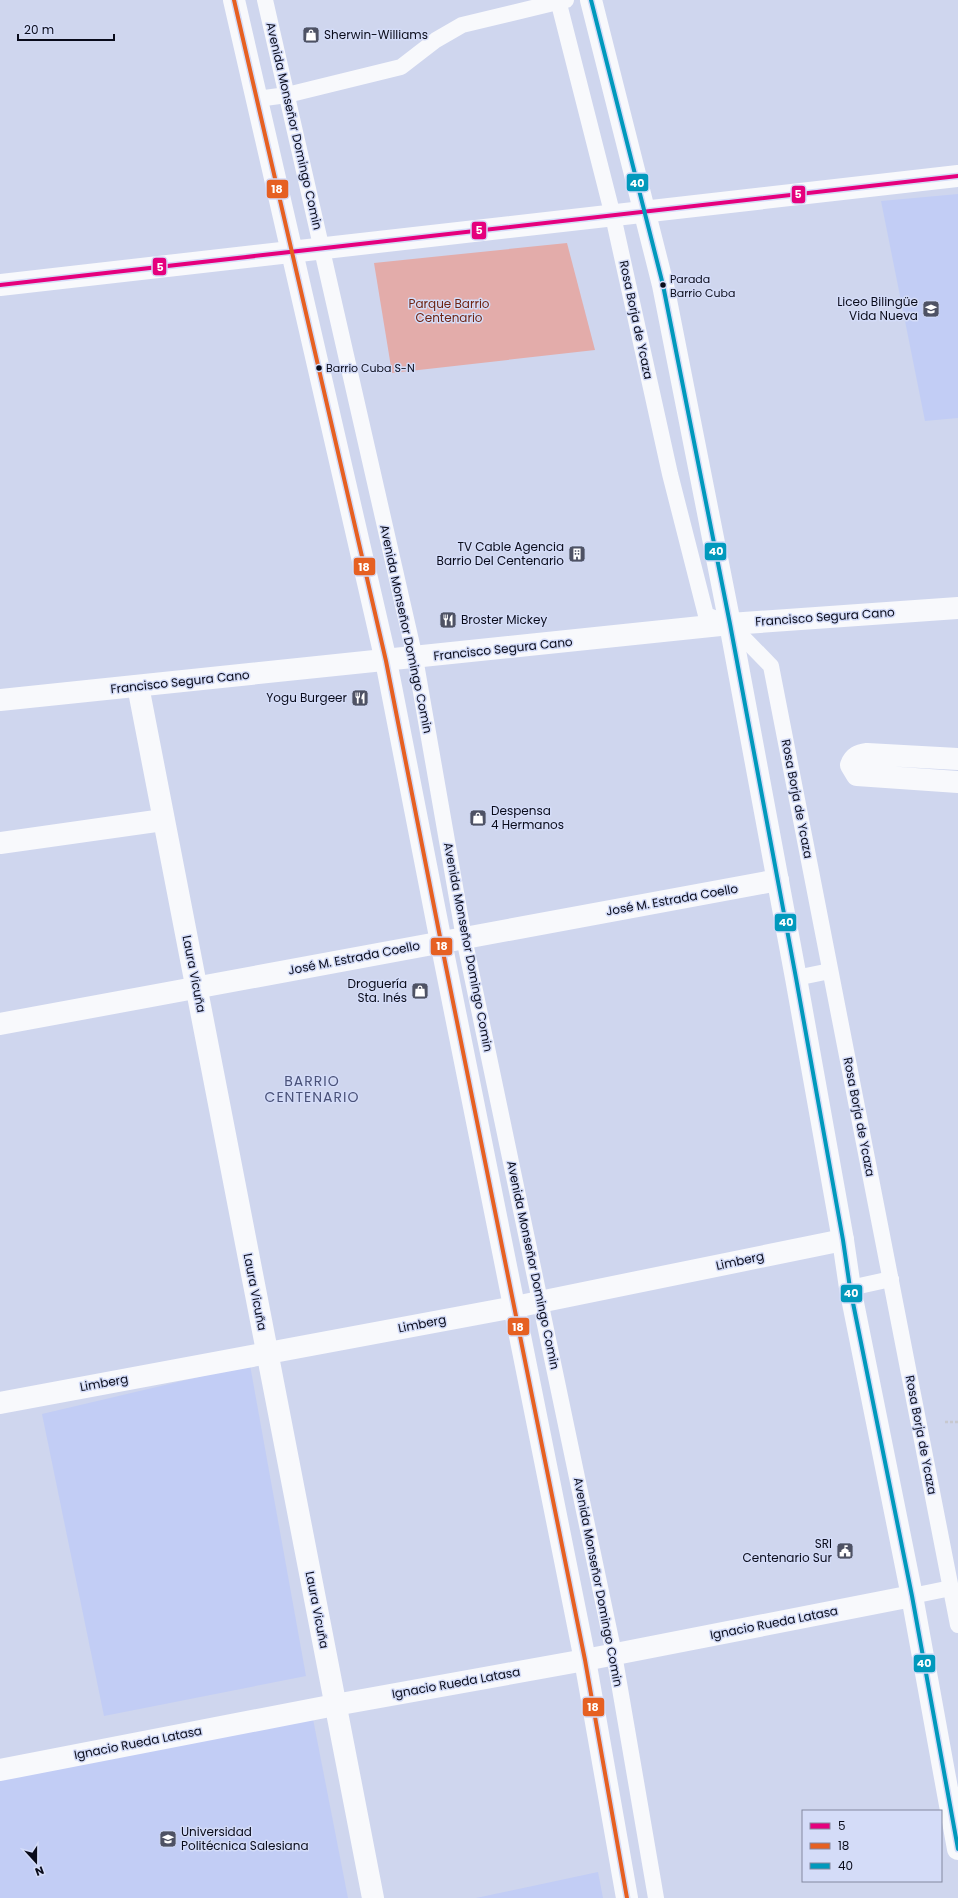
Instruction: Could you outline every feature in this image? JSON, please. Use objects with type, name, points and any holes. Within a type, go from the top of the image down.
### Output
[{"type":"street","name":"Avenida Monseñor Domingo Comin","points":[[234,0],[386,661],[585,1660],[627,1898]]},
{"type":"street","points":[[592,0],[643,212],[663,286],[730,624],[844,1240],[850,1288],[912,1596],[958,1849]]},
{"type":"street","points":[[0,285],[958,176]]},
{"type":"street","name":"Francisco Segura Cano","points":[[0,700],[730,624],[958,608]]},
{"type":"street","name":"Laura Vicuña","points":[[138,686],[372,1898]]},
{"type":"street","points":[[958,759],[867,754],[858,755],[852,760],[851,765],[857,775],[958,782]]},
{"type":"street","points":[[0,843],[164,820]]},
{"type":"street","name":"José M. Estrada Coello","points":[[0,1024],[778,880]]},
{"type":"street","name":"Limberg","points":[[0,1403],[515,1307],[844,1240]]},
{"type":"street","name":"Ignacio Rueda Latasa","points":[[0,1770],[335,1705],[585,1660],[912,1596]]},
{"type":"lane","name":"Avenida Monseñor Domingo Comin","points":[[265,0],[415,658],[464,938],[614,1654],[656,1898]]},
{"type":"lane","points":[[257,99],[287,95],[401,67],[436,40],[462,26],[561,0]]},
{"type":"lane","name":"Rosa Borja de Ycaza","points":[[561,0],[613,216],[670,474],[706,615],[730,624],[771,666],[958,1625]]},
{"type":"lane","points":[[796,978],[830,971]]},
{"type":"lane","points":[[850,1288],[891,1279]]},
{"type":"lane","points":[[912,1596],[951,1588]]},
{"type":"shaded area","name":"Liceo Bilingüe Vida Nueva","points":[[958,194],[958,418],[925,421],[881,201]]},
{"type":"shaded area","points":[[250,1365],[306,1676],[104,1716],[42,1414]]},
{"type":"shaded area","name":"Universidad Politécnica Salesiana","points":[[313,1719],[348,1898],[0,1898],[0,1780]]},
{"type":"shaded area","points":[[598,1872],[603,1898],[476,1898]]},
{"type":"green space","name":"Parque Barrio Centenario","points":[[567,243],[595,350],[392,373],[374,263]]},
{"type":"transit line","name":"18","points":[[234,0],[386,661],[585,1660],[627,1898]]},
{"type":"transit line","name":"40","points":[[591,0],[663,285],[730,624],[796,978],[843,1240],[850,1288],[912,1596],[958,1849]]},
{"type":"transit line","name":"5","points":[[0,285],[958,176]]},
{"type":"place","name":"Sherwin-Williams","points":[[311,35]]},
{"type":"place","name":"Parada Barrio Cuba","points":[[663,285]]},
{"type":"place","name":"Liceo Bilingüe Vida Nueva","points":[[931,309]]},
{"type":"place","name":"Barrio Cuba S-N","points":[[319,368]]},
{"type":"place","name":"TV Cable Agencia Barrio Del Centenario","points":[[577,554]]},
{"type":"place","name":"Broster Mickey","points":[[448,620]]},
{"type":"place","name":"Yogu Burgeer","points":[[360,698]]},
{"type":"place","name":"Despensa 4 Hermanos","points":[[478,818]]},
{"type":"place","name":"Droguería Sta. Inés","points":[[420,991]]},
{"type":"place","name":"SRI Centenario Sur","points":[[845,1551]]},
{"type":"place","name":"Universidad Politécnica Salesiana","points":[[168,1839]]},
{"type":"district","name":"BARRIO CENTENARIO","points":[[312,1090]]}]
